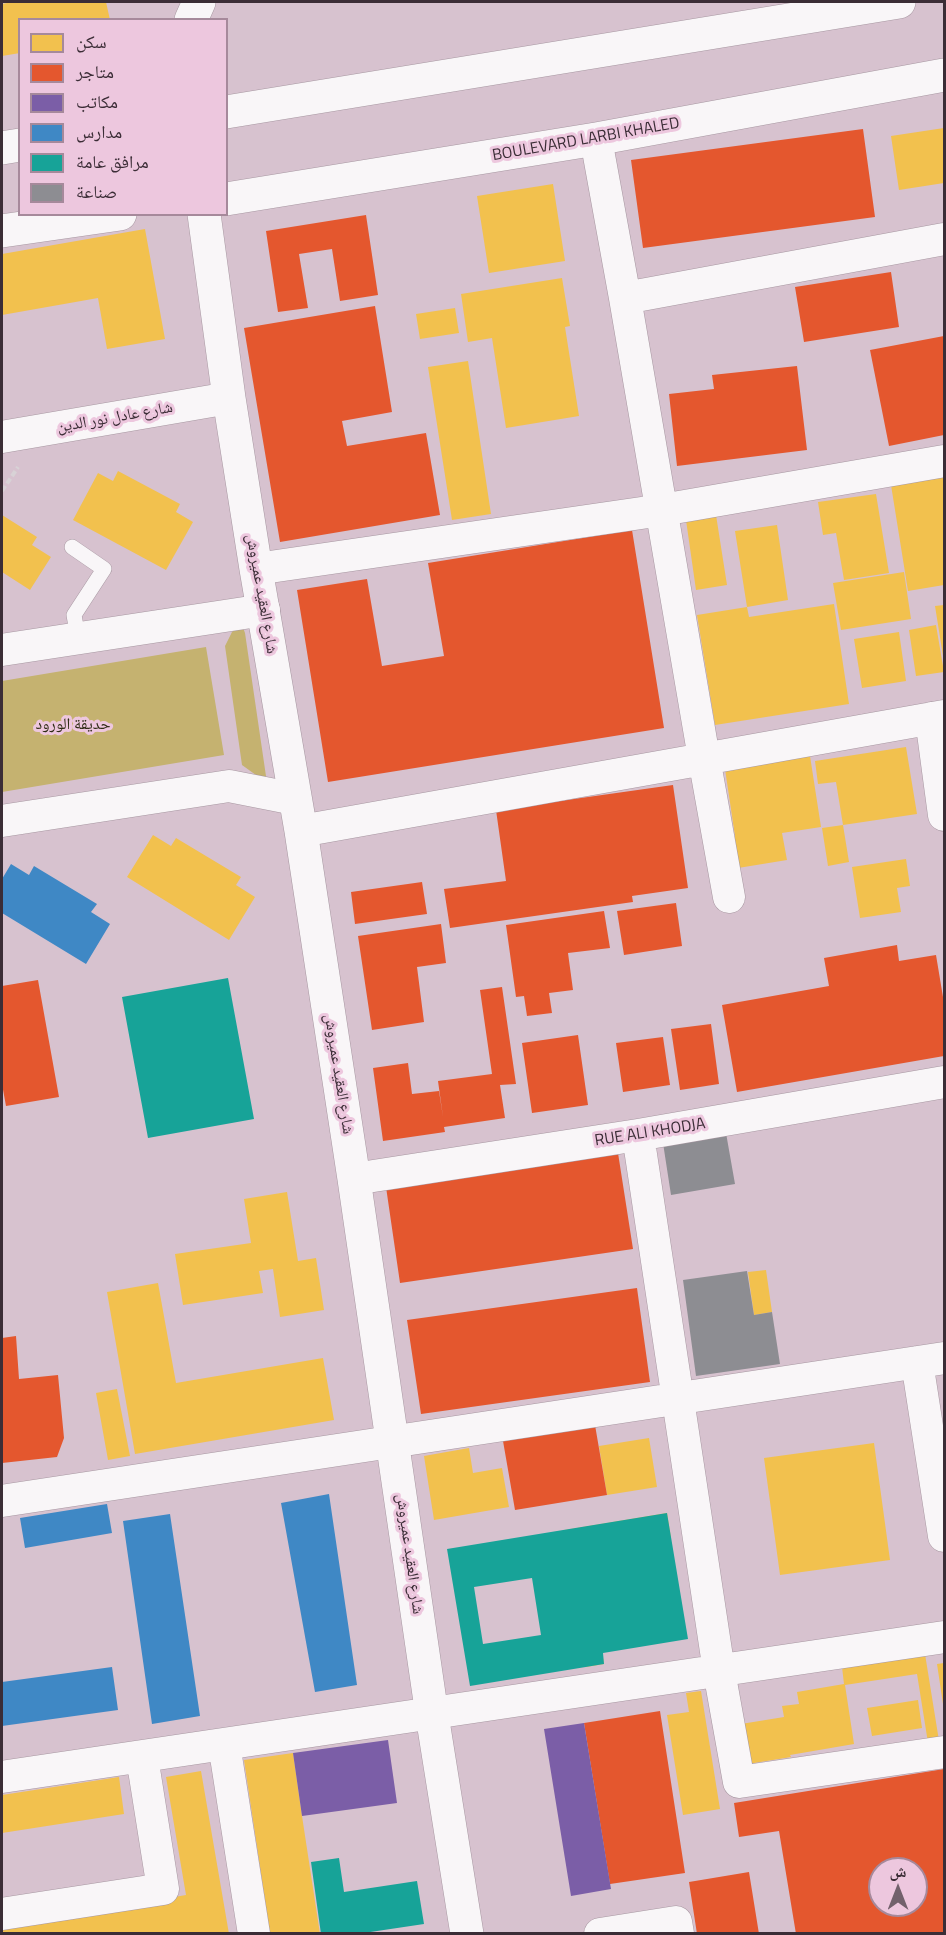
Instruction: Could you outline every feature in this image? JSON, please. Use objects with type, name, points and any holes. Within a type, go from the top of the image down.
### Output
[{"type":"main road","points":[[192,18],[199,2]]},
{"type":"main road","points":[[228,112],[795,10],[890,2]]},
{"type":"main road","name":"BOULEVARD LARBI KHALED","points":[[228,199],[596,139],[945,75]]},
{"type":"main road","points":[[2,148],[18,145]]},
{"type":"main road","points":[[2,231],[106,216]]},
{"type":"main road","name":"شارع العقيد عميروش","points":[[204,216],[229,398],[298,815],[432,1715],[467,1934]]},
{"type":"street","points":[[596,139],[729,897]]},
{"type":"street","points":[[625,298],[945,239]]},
{"type":"street","name":"شارع عادل نور الدين","points":[[2,437],[229,398]]},
{"type":"street","points":[[256,569],[662,510],[945,461]]},
{"type":"street","points":[[2,650],[264,610]]},
{"type":"street","points":[[2,821],[229,786],[298,815],[704,758],[938,717],[945,815]]},
{"type":"street","name":"RUE ALI KHODJA","points":[[354,1179],[638,1135],[945,1082]]},
{"type":"street","points":[[638,1135],[719,1671],[739,1782],[945,1752]]},
{"type":"street","points":[[2,1501],[931,1360],[945,1536]]},
{"type":"street","points":[[2,1778],[945,1637]]},
{"type":"street","points":[[224,1744],[254,1934]]},
{"type":"street","points":[[2,1914],[163,1889],[142,1757]]},
{"type":"street","points":[[600,1934],[676,1922],[678,1934]]},
{"type":"lane","points":[[72,547],[104,569],[74,615],[78,638]]},
{"type":"green space","points":[[241,622],[245,633],[267,783],[242,765],[225,646],[232,632]]},
{"type":"green space","name":"حديقة الورود","points":[[206,647],[224,755],[2,792],[2,681]]},
{"type":"building: سكن","points":[[12,2],[106,2],[110,18],[18,18],[18,53],[2,56],[2,4]]},
{"type":"building: سكن","points":[[944,128],[944,183],[899,190],[891,136]]},
{"type":"building: سكن","points":[[553,184],[565,261],[489,273],[477,196]]},
{"type":"building: سكن","points":[[145,229],[165,339],[107,349],[98,298],[2,315],[2,254]]},
{"type":"building: سكن","points":[[562,278],[570,326],[565,327],[579,416],[506,428],[492,338],[468,342],[461,294]]},
{"type":"building: سكن","points":[[455,308],[459,333],[420,339],[416,314]]},
{"type":"building: سكن","points":[[468,361],[491,514],[452,520],[428,367]]},
{"type":"building: سكن","points":[[118,471],[180,504],[176,512],[193,522],[166,570],[73,520],[98,473],[113,481]]},
{"type":"building: سكن","points":[[944,476],[944,585],[908,591],[891,485]]},
{"type":"building: سكن","points":[[876,494],[889,573],[844,580],[836,533],[823,535],[818,502]]},
{"type":"building: سكن","points":[[2,515],[37,537],[32,545],[51,557],[30,590],[2,572]]},
{"type":"building: سكن","points":[[716,515],[727,585],[696,590],[686,520]]},
{"type":"building: سكن","points":[[777,525],[788,600],[747,607],[735,531]]},
{"type":"building: سكن","points":[[904,572],[911,619],[841,630],[833,583]]},
{"type":"building: سكن","points":[[834,604],[849,704],[715,725],[697,615],[747,607],[749,617]]},
{"type":"building: سكن","points":[[944,605],[944,656],[943,656],[935,606]]},
{"type":"building: سكن","points":[[936,625],[944,672],[916,676],[909,630]]},
{"type":"building: سكن","points":[[899,632],[906,681],[862,688],[854,639]]},
{"type":"building: سكن","points":[[906,747],[917,814],[843,825],[836,782],[818,784],[815,761]]},
{"type":"building: سكن","points":[[810,756],[821,827],[782,833],[787,860],[738,868],[725,769]]},
{"type":"building: سكن","points":[[843,825],[849,862],[828,866],[822,828]]},
{"type":"building: سكن","points":[[153,835],[171,846],[176,838],[241,877],[236,885],[255,897],[229,940],[127,877]]},
{"type":"building: سكن","points":[[906,859],[910,886],[897,888],[901,912],[860,918],[852,867]]},
{"type":"building: سكن","points":[[287,1192],[298,1261],[316,1258],[324,1310],[280,1317],[273,1269],[259,1271],[263,1293],[183,1305],[175,1254],[251,1243],[244,1199]]},
{"type":"building: سكن","points":[[766,1270],[772,1312],[754,1315],[748,1272]]},
{"type":"building: سكن","points":[[158,1283],[176,1383],[323,1358],[334,1420],[135,1454],[107,1292]]},
{"type":"building: سكن","points":[[117,1389],[130,1456],[108,1460],[96,1393]]},
{"type":"building: سكن","points":[[649,1438],[657,1487],[607,1495],[599,1446]]},
{"type":"building: سكن","points":[[874,1443],[890,1560],[780,1575],[764,1458]]},
{"type":"building: سكن","points":[[469,1448],[473,1473],[502,1468],[509,1507],[434,1520],[424,1456]]},
{"type":"building: سكن","points":[[667,1513],[671,1538],[646,1542],[650,1567],[573,1580],[565,1530]]},
{"type":"building: سكن","points":[[657,1569],[666,1616],[618,1625],[609,1577]]},
{"type":"building: سكن","points":[[601,1645],[604,1664],[586,1667],[583,1647]]},
{"type":"building: سكن","points":[[925,1654],[940,1747],[929,1749],[917,1674],[845,1685],[854,1744],[748,1764],[741,1724],[784,1717],[782,1706],[799,1704],[797,1692],[844,1684],[842,1667]]},
{"type":"building: سكن","points":[[944,1663],[944,1704],[943,1704],[937,1664]]},
{"type":"building: سكن","points":[[701,1691],[720,1809],[683,1815],[667,1715],[689,1712],[686,1693]]},
{"type":"building: سكن","points":[[918,1700],[922,1728],[872,1736],[867,1708]]},
{"type":"building: سكن","points":[[293,1753],[320,1934],[270,1934],[244,1760]]},
{"type":"building: سكن","points":[[201,1771],[229,1934],[2,1934],[2,1927],[186,1895],[166,1777]]},
{"type":"building: سكن","points":[[119,1777],[124,1814],[2,1833],[2,1795]]},
{"type":"building: متاجر","points":[[863,129],[875,217],[643,248],[631,160]]},
{"type":"building: متاجر","points":[[366,215],[378,295],[340,301],[332,249],[299,254],[308,308],[278,312],[266,231]]},
{"type":"building: متاجر","points":[[891,272],[899,327],[804,342],[795,287]]},
{"type":"building: متاجر","points":[[375,306],[392,412],[342,421],[347,446],[426,433],[440,515],[280,542],[244,328]]},
{"type":"building: متاجر","points":[[944,336],[944,435],[889,446],[870,350]]},
{"type":"building: متاجر","points":[[797,366],[807,450],[677,466],[669,394],[714,389],[712,375]]},
{"type":"building: متاجر","points":[[632,530],[664,728],[328,782],[297,590],[367,579],[382,666],[444,656],[428,563]]},
{"type":"building: متاجر","points":[[673,785],[688,888],[632,896],[633,902],[450,928],[444,889],[506,881],[496,810]]},
{"type":"building: متاجر","points":[[422,882],[427,914],[355,924],[351,892]]},
{"type":"building: متاجر","points":[[676,903],[682,946],[624,955],[617,911]]},
{"type":"building: متاجر","points":[[604,911],[610,948],[568,953],[573,990],[549,993],[552,1013],[527,1016],[524,996],[516,997],[506,925]]},
{"type":"building: متاجر","points":[[441,924],[446,963],[417,967],[424,1022],[372,1030],[358,936]]},
{"type":"building: متاجر","points":[[897,945],[899,961],[936,955],[944,1003],[944,1056],[737,1092],[722,1005],[829,986],[824,958]]},
{"type":"building: متاجر","points":[[38,980],[59,1097],[6,1106],[2,1084],[2,986]]},
{"type":"building: متاجر","points":[[502,987],[516,1084],[500,1085],[505,1118],[444,1127],[445,1132],[383,1141],[373,1068],[408,1063],[412,1094],[439,1091],[443,1117],[438,1081],[492,1074],[480,990]]},
{"type":"building: متاجر","points":[[711,1024],[719,1084],[680,1090],[671,1029]]},
{"type":"building: متاجر","points":[[578,1035],[588,1105],[532,1113],[522,1043]]},
{"type":"building: متاجر","points":[[663,1037],[670,1085],[623,1092],[616,1043]]},
{"type":"building: متاجر","points":[[618,1153],[633,1249],[400,1283],[386,1187]]},
{"type":"building: متاجر","points":[[637,1288],[650,1382],[421,1414],[407,1320]]},
{"type":"building: متاجر","points":[[16,1336],[19,1379],[58,1375],[64,1438],[57,1457],[2,1463],[2,1338]]},
{"type":"building: متاجر","points":[[595,1425],[607,1495],[515,1510],[503,1441]]},
{"type":"building: متاجر","points":[[660,1711],[685,1873],[610,1884],[584,1723]]},
{"type":"building: متاجر","points":[[944,1769],[944,1934],[796,1934],[779,1831],[739,1837],[734,1803]]},
{"type":"building: متاجر","points":[[749,1872],[759,1934],[697,1934],[689,1882]]},
{"type":"building: مكاتب","points":[[584,1723],[611,1889],[571,1896],[544,1729]]},
{"type":"building: مكاتب","points":[[388,1740],[397,1803],[302,1816],[293,1753]]},
{"type":"building: مدارس","points":[[11,864],[29,875],[34,866],[97,904],[91,912],[110,924],[86,964],[2,913],[2,879]]},
{"type":"building: مدارس","points":[[329,1494],[357,1685],[315,1692],[281,1503]]},
{"type":"building: مدارس","points":[[107,1504],[112,1533],[25,1548],[20,1518]]},
{"type":"building: مدارس","points":[[170,1514],[200,1716],[152,1724],[123,1521]]},
{"type":"building: مدارس","points":[[112,1667],[118,1710],[2,1726],[2,1682]]},
{"type":"building: مرافق عامة","points":[[228,978],[254,1119],[148,1138],[122,997]]},
{"type":"building: مرافق عامة","points":[[667,1513],[688,1639],[603,1653],[604,1664],[470,1686],[447,1549]],"holes":[[[532,1578],[541,1635],[483,1644],[474,1587]]]},
{"type":"building: مرافق عامة","points":[[339,1858],[344,1892],[417,1881],[424,1924],[357,1934],[321,1934],[311,1862]]},
{"type":"building: صناعة","points":[[726,1133],[735,1184],[671,1195],[663,1143]]},
{"type":"building: صناعة","points":[[747,1271],[754,1315],[772,1312],[780,1364],[696,1376],[683,1280]]}]
